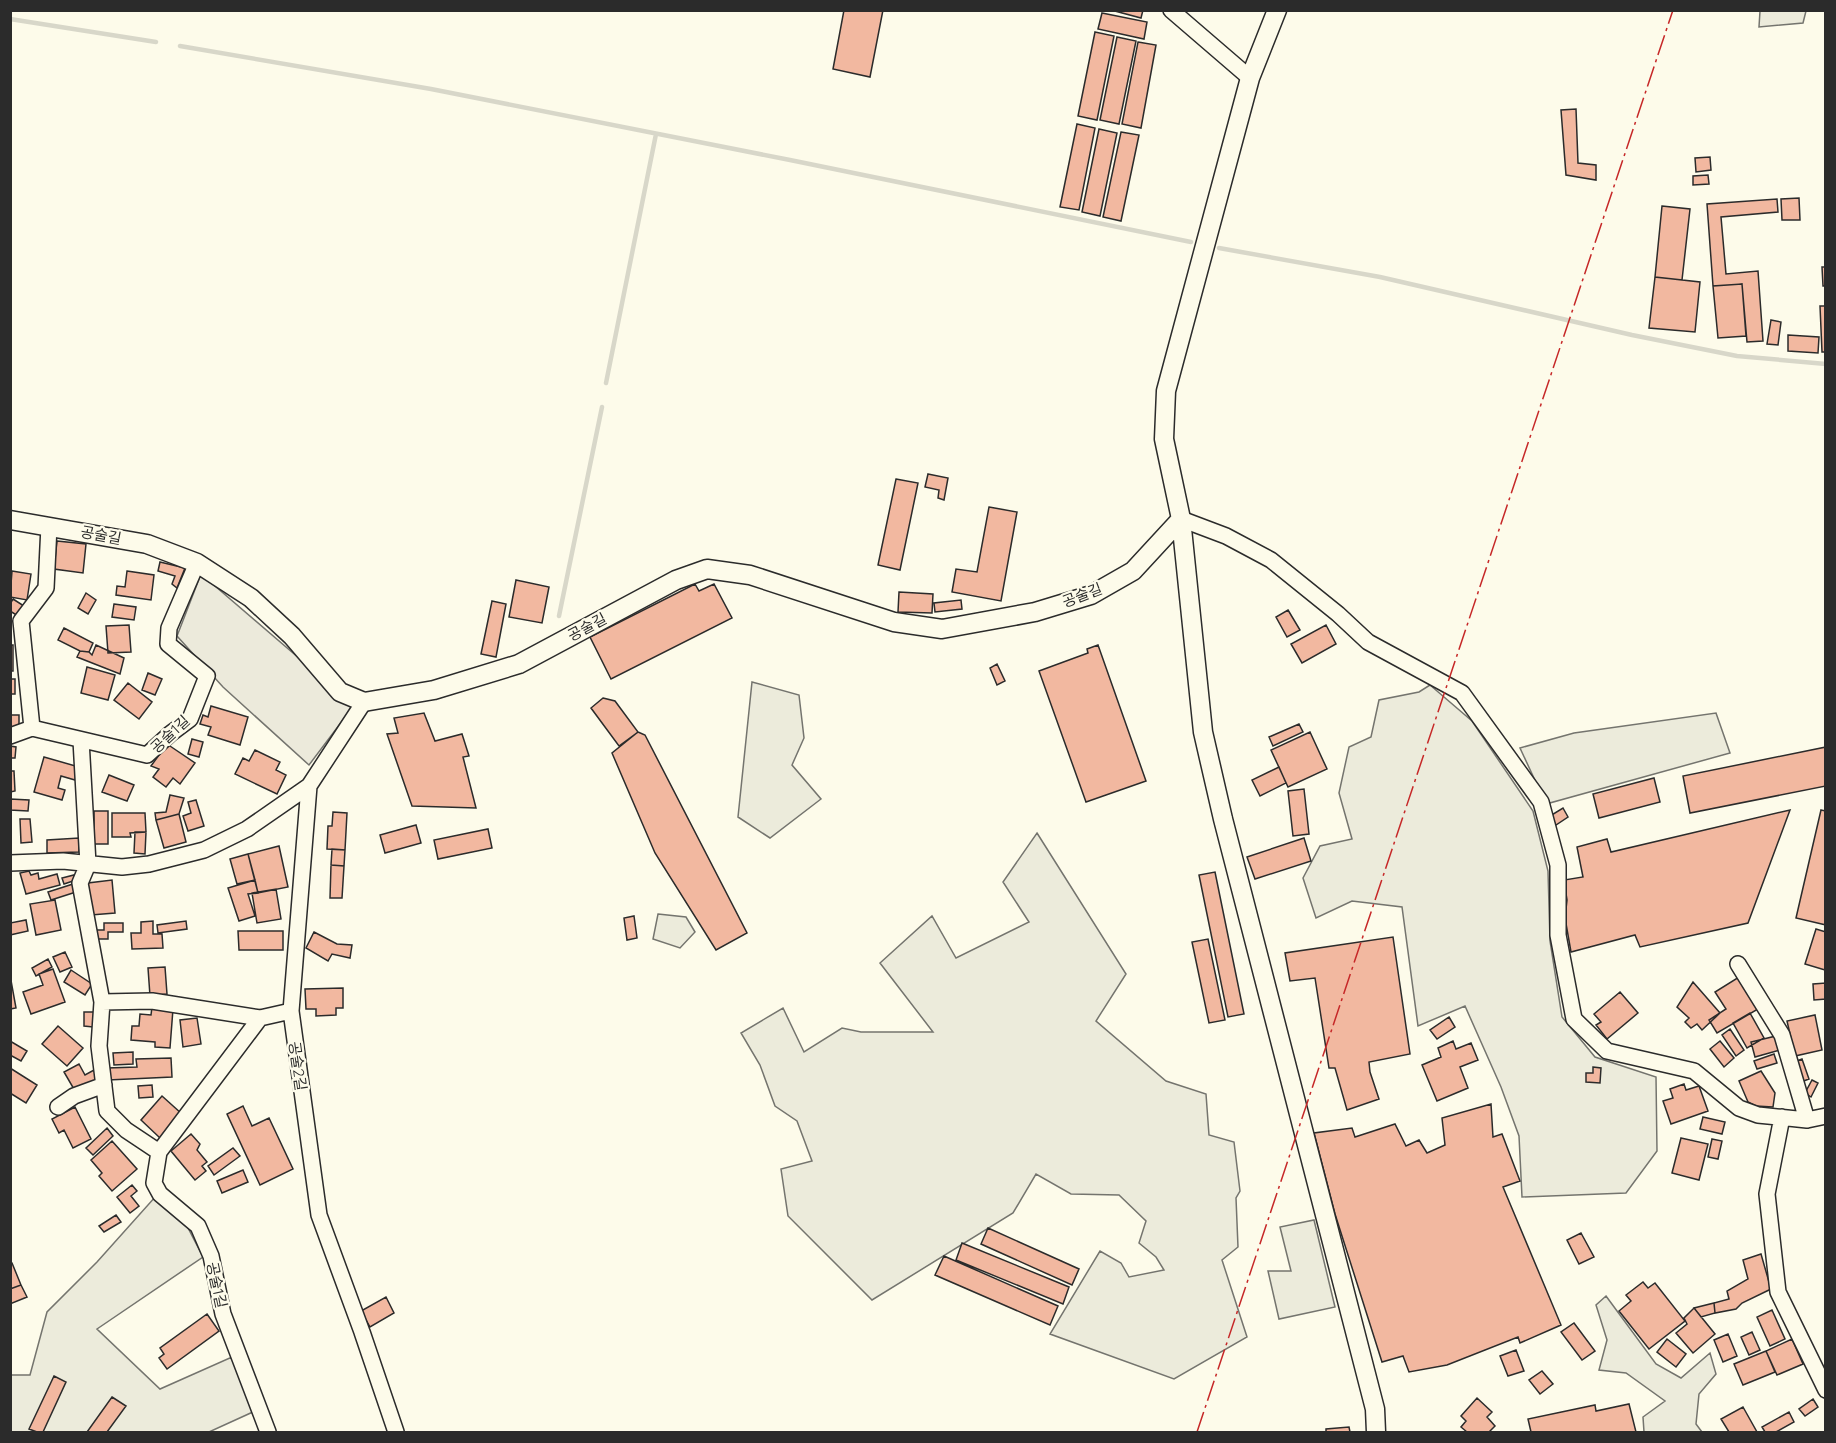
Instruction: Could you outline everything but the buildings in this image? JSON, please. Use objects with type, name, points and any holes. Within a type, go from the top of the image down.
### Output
[{"type":"street","points":[[1171,10],[1250,78]]},
{"type":"street","points":[[1277,10],[1250,78],[1166,391],[1164,439],[1181,519],[1203,732],[1223,819],[1375,1409],[1376,1432]]},
{"type":"street","points":[[1181,519],[1226,536],[1271,560],[1338,614],[1368,642],[1462,693],[1542,802],[1558,865],[1558,935],[1574,1019],[1607,1051],[1694,1071],[1739,1108],[1758,1115],[1807,1120],[1826,1116]]},
{"type":"street","name":"공술길","points":[[10,520],[147,544],[197,563],[251,598],[292,636],[340,692],[364,702],[434,690],[519,664],[676,580],[707,569],[750,575],[894,622],[942,629],[1035,612],[1092,595],[1133,571],[1181,519]]},
{"type":"street","points":[[10,736],[32,728],[21,621],[46,588],[49,526]]},
{"type":"street","name":"공술1길","points":[[32,728],[147,755],[190,720],[207,676],[168,644],[169,628],[197,563]]},
{"type":"street","name":"공술2길","points":[[364,702],[309,786],[291,1011],[319,1215],[396,1432]]},
{"type":"street","points":[[81,740],[88,864],[80,883],[102,1002],[99,1047],[107,1111],[126,1130],[159,1152]]},
{"type":"street","points":[[10,863],[63,861],[122,867],[149,864],[204,850],[248,829],[309,786]]},
{"type":"street","points":[[1738,964],[1782,1035],[1807,1120]]},
{"type":"street","points":[[102,1002],[152,1001],[260,1018],[291,1011]]},
{"type":"street","name":"공술1길","points":[[260,1018],[159,1152],[154,1183],[160,1194],[198,1226],[211,1256],[223,1314],[268,1432]]},
{"type":"street","points":[[58,1107],[74,1096],[104,1085]]},
{"type":"street","points":[[1782,1117],[1767,1194],[1778,1292],[1826,1390]]},
{"type":"shaded area","points":[[1760,10],[1806,11],[1803,23],[1759,27]]},
{"type":"shaded area","points":[[201,574],[307,665],[352,708],[309,765],[223,687],[177,636]]},
{"type":"shaded area","points":[[752,682],[799,695],[804,738],[792,765],[821,799],[770,838],[738,817]]},
{"type":"shaded area","points":[[1430,685],[1472,721],[1533,811],[1548,871],[1550,941],[1562,1017],[1595,1057],[1656,1077],[1657,1151],[1626,1193],[1522,1197],[1519,1136],[1501,1087],[1465,1006],[1418,1026],[1402,907],[1352,901],[1316,918],[1303,878],[1320,846],[1352,839],[1339,793],[1349,747],[1371,737],[1379,700],[1419,692]]},
{"type":"shaded area","points":[[1716,713],[1730,753],[1546,804],[1520,748],[1574,733]]},
{"type":"shaded area","points":[[1037,833],[1126,974],[1096,1021],[1166,1081],[1206,1094],[1209,1135],[1234,1142],[1240,1191],[1236,1198],[1238,1247],[1222,1260],[1247,1337],[1174,1379],[1050,1334],[1100,1251],[1121,1263],[1129,1277],[1164,1270],[1156,1257],[1139,1243],[1146,1221],[1119,1195],[1071,1194],[1036,1174],[1013,1213],[872,1300],[788,1216],[781,1169],[812,1161],[797,1121],[775,1106],[760,1065],[741,1033],[783,1008],[804,1052],[842,1028],[861,1032],[933,1032],[880,963],[932,916],[956,958],[1029,922],[1003,882]]},
{"type":"shaded area","points":[[658,914],[686,917],[695,932],[680,948],[653,939]]},
{"type":"shaded area","points":[[156,1196],[187,1226],[203,1257],[97,1329],[160,1389],[232,1357],[255,1411],[209,1432],[11,1432],[11,1375],[30,1375],[47,1312],[97,1262]]},
{"type":"shaded area","points":[[1314,1220],[1335,1307],[1279,1319],[1268,1271],[1291,1271],[1280,1227]]},
{"type":"shaded area","points":[[1606,1296],[1656,1364],[1681,1378],[1710,1353],[1716,1374],[1699,1394],[1696,1424],[1702,1432],[1644,1432],[1643,1417],[1665,1401],[1626,1373],[1599,1370],[1607,1340],[1596,1305]]},
{"type":"waterway","points":[[10,19],[156,42]]},
{"type":"waterway","points":[[180,46],[431,89],[1191,242]]},
{"type":"waterway","points":[[606,383],[656,134]]},
{"type":"waterway","points":[[1219,248],[1380,277],[1632,335],[1737,356],[1826,364]]},
{"type":"waterway","points":[[559,616],[602,407]]},
{"type":"power","points":[[1197,1432],[1673,10]]}]
